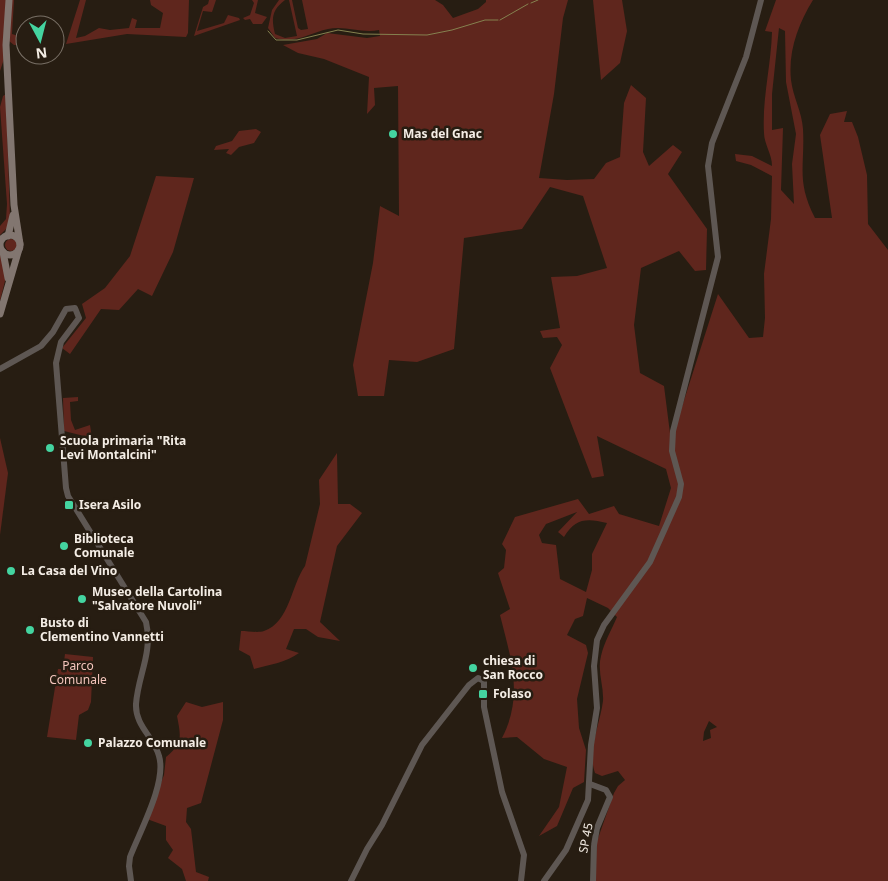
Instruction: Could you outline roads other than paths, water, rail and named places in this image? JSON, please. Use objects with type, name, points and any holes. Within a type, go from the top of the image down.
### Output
[{"type":"main road","points":[[0,314],[19,246],[14,205],[6,46],[9,0]]},
{"type":"main road","points":[[8,288],[8,269],[0,244],[14,205]]},
{"type":"main road","points":[[4,237],[16,238],[19,246]]},
{"type":"main road","points":[[2,251],[14,254],[19,246]]},
{"type":"street","points":[[544,881],[566,850],[583,813],[590,784],[590,745],[598,708],[594,666],[597,640],[604,625],[650,562],[680,492],[680,474],[672,444],[673,431],[718,257],[708,166],[712,143],[746,57],[761,0]]},
{"type":"street","points":[[1,368],[41,346],[53,332],[61,314],[66,309],[75,308],[77,310],[79,318],[61,342],[56,363],[66,488],[68,496],[146,622],[149,642],[136,705],[141,725],[156,748],[161,766],[159,782],[130,856],[128,866],[131,881]]},
{"type":"street","points":[[351,881],[366,849],[382,825],[422,745],[472,682],[482,679],[485,686],[484,707],[494,744],[506,807],[524,855],[521,881]]},
{"type":"street","name":"SP 45","points":[[590,784],[606,790],[610,797],[597,828],[594,846],[593,881]]},
{"type":"waterway","points":[[531,3],[538,0]]},
{"type":"waterway","points":[[500,20],[528,4]]},
{"type":"waterway","points":[[268,31],[276,40],[297,40],[338,30],[363,34],[427,35],[485,20],[498,20]]},
{"type":"place","name":"Mas del Gnac","points":[[393,134]]},
{"type":"place","name":"Scuola primaria \"Rita Levi Montalcini\"","points":[[50,448]]},
{"type":"place","name":"Isera Asilo","points":[[69,505]]},
{"type":"place","name":"Biblioteca Comunale","points":[[64,546]]},
{"type":"place","name":"La Casa del Vino","points":[[11,571]]},
{"type":"place","name":"Museo della Cartolina \"Salvatore Nuvoli\"","points":[[82,599]]},
{"type":"place","name":"Busto di Clementino Vannetti","points":[[30,630]]},
{"type":"place","name":"chiesa di San Rocco","points":[[473,668]]},
{"type":"place","name":"Folaso","points":[[483,694]]},
{"type":"place","name":"Palazzo Comunale","points":[[88,743]]},
{"type":"park label","name":"Parco Comunale","points":[[78,673]]}]
